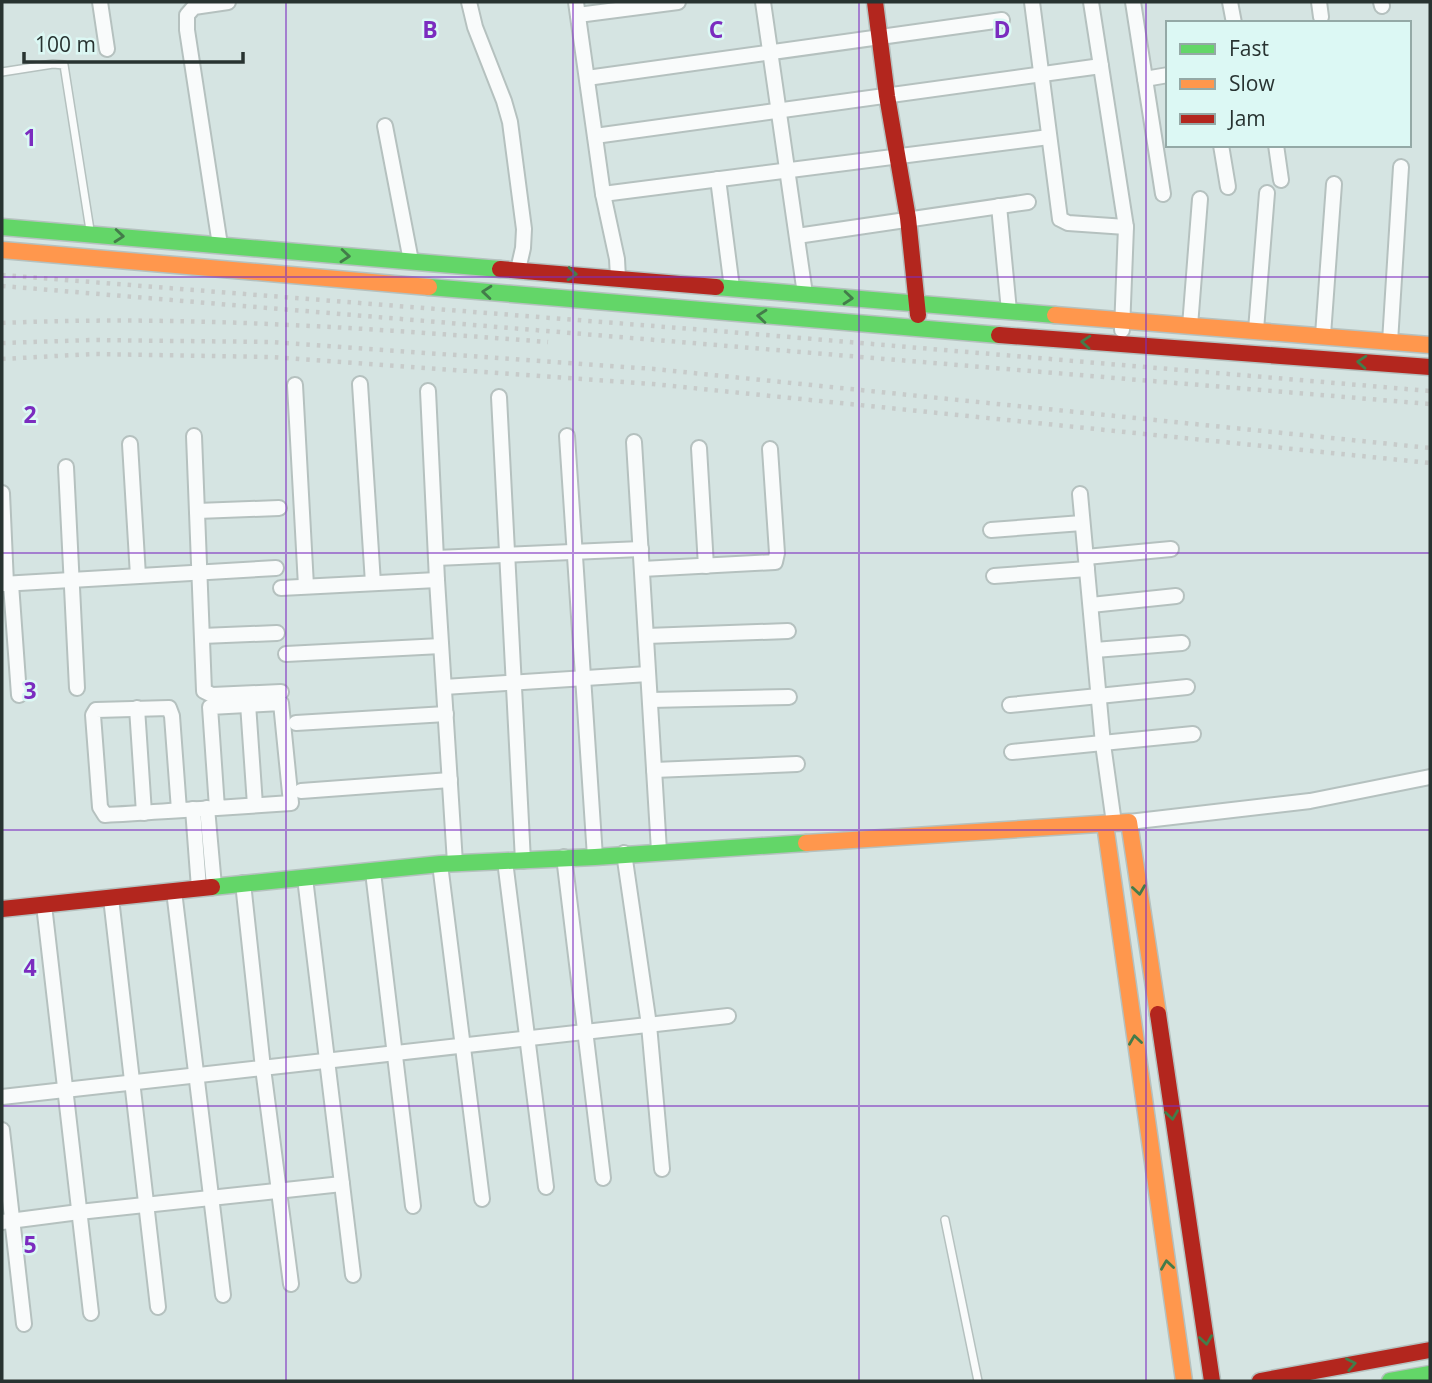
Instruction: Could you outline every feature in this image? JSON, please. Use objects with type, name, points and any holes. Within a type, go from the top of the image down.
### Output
[{"type":"street","points":[[100,2],[107,49]]},
{"type":"street","points":[[220,245],[187,30],[187,15],[194,7],[228,2]]},
{"type":"street","points":[[469,2],[475,27],[510,122],[524,229],[518,270]]},
{"type":"street","points":[[618,278],[617,259],[603,194],[577,8],[678,2]]},
{"type":"street","points":[[763,2],[805,294]]},
{"type":"street","points":[[875,2],[887,96],[908,218],[921,330]]},
{"type":"street","points":[[1032,2],[1060,219],[1068,223],[1126,227]]},
{"type":"street","points":[[1091,2],[1126,227],[1124,322],[1120,344]]},
{"type":"street","points":[[1133,2],[1163,194]]},
{"type":"street","points":[[1230,2],[1234,21]]},
{"type":"street","points":[[587,78],[1002,20]]},
{"type":"street","points":[[595,136],[1101,66]]},
{"type":"street","points":[[1145,79],[1166,75]]},
{"type":"street","points":[[385,126],[411,261]]},
{"type":"street","points":[[603,194],[1049,137]]},
{"type":"street","points":[[1221,147],[1228,187]]},
{"type":"street","points":[[1276,147],[1281,180]]},
{"type":"street","points":[[1390,342],[1401,167]]},
{"type":"street","points":[[718,180],[732,288]]},
{"type":"street","points":[[1323,335],[1334,184]]},
{"type":"street","points":[[1256,330],[1267,192]]},
{"type":"street","points":[[1190,326],[1200,199]]},
{"type":"street","points":[[797,236],[1028,202]]},
{"type":"street","points":[[999,206],[1009,311]]},
{"type":"street","points":[[2,227],[1124,322],[1430,345]]},
{"type":"street","points":[[74,256],[83,234]]},
{"type":"street","points":[[2,250],[921,330],[1430,367]]},
{"type":"street","points":[[368,282],[371,258]]},
{"type":"street","points":[[360,384],[373,583]]},
{"type":"street","points":[[295,385],[306,586]]},
{"type":"street","points":[[428,391],[450,780],[447,864],[463,1045],[482,1199]]},
{"type":"street","points":[[499,397],[523,861]]},
{"type":"street","points":[[194,436],[203,684],[207,694],[281,692]]},
{"type":"street","points":[[567,436],[595,857]]},
{"type":"street","points":[[634,442],[659,851]]},
{"type":"street","points":[[130,443],[138,576]]},
{"type":"street","points":[[699,448],[706,566]]},
{"type":"street","points":[[642,569],[770,564],[778,559],[770,450]]},
{"type":"street","points":[[66,467],[77,688]]},
{"type":"street","points":[[2,493],[6,584],[19,695]]},
{"type":"street","points":[[1080,494],[1103,744],[1212,1381]]},
{"type":"street","points":[[197,511],[279,508]]},
{"type":"street","points":[[990,530],[1082,523]]},
{"type":"street","points":[[436,558],[641,549]]},
{"type":"street","points":[[994,576],[1171,549]]},
{"type":"street","points":[[6,584],[276,568]]},
{"type":"street","points":[[281,588],[437,580]]},
{"type":"street","points":[[1091,605],[1176,596]]},
{"type":"street","points":[[646,636],[788,631]]},
{"type":"street","points":[[202,636],[277,633]]},
{"type":"street","points":[[1095,650],[1182,643]]},
{"type":"street","points":[[286,654],[441,646]]},
{"type":"street","points":[[444,687],[648,674]]},
{"type":"street","points":[[1010,705],[1186,687]]},
{"type":"street","points":[[650,700],[789,697]]},
{"type":"street","points":[[199,809],[209,710],[213,706],[277,702],[283,706],[290,803],[255,805],[199,809],[144,813],[105,816],[102,813],[93,715],[96,710],[166,706],[171,711],[199,809],[206,887]]},
{"type":"street","points":[[248,704],[255,805]]},
{"type":"street","points":[[137,708],[144,813]]},
{"type":"street","points":[[296,723],[446,714]]},
{"type":"street","points":[[1012,752],[1193,734]]},
{"type":"street","points":[[654,770],[797,764]]},
{"type":"street","points":[[2,909],[447,864],[1116,823],[1310,801],[1430,777]]},
{"type":"street","points":[[302,791],[450,780]]},
{"type":"street","points":[[1116,823],[1184,1381]]},
{"type":"street","points":[[624,853],[649,1025],[662,1169]]},
{"type":"street","points":[[564,857],[603,1178]]},
{"type":"street","points":[[505,861],[546,1187]]},
{"type":"street","points":[[373,872],[413,1206]]},
{"type":"street","points":[[305,878],[353,1275]]},
{"type":"street","points":[[243,883],[263,1068],[291,1284]]},
{"type":"street","points":[[174,891],[223,1295]]},
{"type":"street","points":[[111,898],[158,1307]]},
{"type":"street","points":[[44,905],[91,1313]]},
{"type":"street","points":[[2,1097],[729,1016]]},
{"type":"street","points":[[2,1130],[7,1222],[24,1324]]},
{"type":"street","points":[[7,1222],[342,1184]]},
{"type":"street","points":[[1260,1381],[1430,1350]]},
{"type":"street","points":[[1390,1381],[1430,1374]]},
{"type":"lane","points":[[2,72],[53,64],[64,65],[83,234]]},
{"type":"lane","points":[[945,1220],[978,1381]]},
{"type":"railway","points":[[2,275],[730,332],[1430,391]]},
{"type":"railway","points":[[2,286],[1430,404]]},
{"type":"railway","points":[[2,323],[207,322],[548,342]]},
{"type":"railway","points":[[2,343],[92,340],[270,342],[654,369],[1430,448]]},
{"type":"railway","points":[[2,359],[93,354],[270,357],[653,384],[1430,463]]},
{"type":"traffic: fast","points":[[2,227],[500,269]]},
{"type":"traffic: fast","points":[[429,287],[999,335]]},
{"type":"traffic: fast","points":[[716,287],[1055,315]]},
{"type":"traffic: fast","points":[[212,887],[440,864],[806,843]]},
{"type":"traffic: fast","points":[[1390,1381],[1430,1374]]},
{"type":"traffic: slow","points":[[2,250],[429,287]]},
{"type":"traffic: slow","points":[[1055,315],[1430,345]]},
{"type":"traffic: slow","points":[[806,843],[1129,822],[1158,1014]]},
{"type":"traffic: slow","points":[[1105,824],[1184,1381]]},
{"type":"traffic: jam","points":[[875,2],[887,96],[908,218],[918,315]]},
{"type":"traffic: jam","points":[[500,269],[716,287]]},
{"type":"traffic: jam","points":[[999,335],[1430,367]]},
{"type":"traffic: jam","points":[[2,909],[212,887]]},
{"type":"traffic: jam","points":[[1158,1014],[1212,1381]]},
{"type":"traffic: jam","points":[[1260,1381],[1430,1350]]}]
